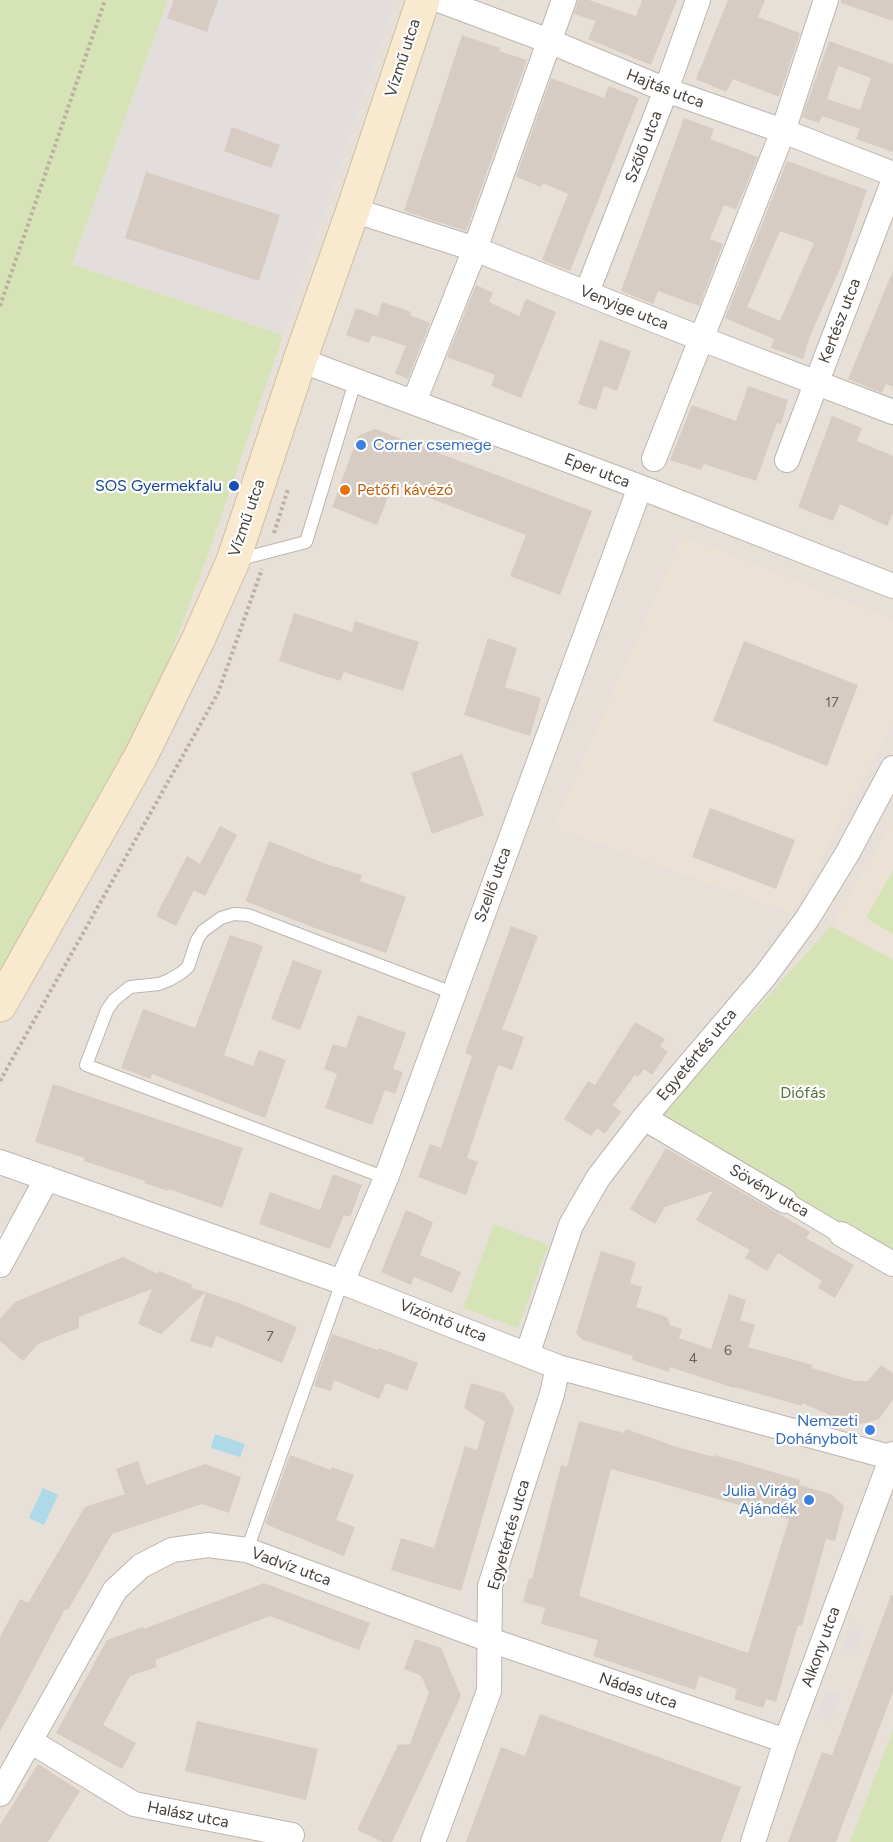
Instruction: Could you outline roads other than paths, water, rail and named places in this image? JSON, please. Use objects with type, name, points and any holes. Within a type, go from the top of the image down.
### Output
[{"type":"main road","name":"Vízmű utca","points":[[0,1005],[141,756],[198,640],[232,561],[423,0]]},
{"type":"street","name":"Hajtás utca","points":[[439,0],[549,41],[666,90],[783,131],[893,174]]},
{"type":"street","points":[[414,402],[475,249],[564,0]]},
{"type":"street","name":"Szőlő utca","points":[[587,292],[666,90],[698,0]]},
{"type":"street","points":[[654,459],[783,131],[826,0]]},
{"type":"street","name":"Kertész utca","points":[[787,460],[893,182]]},
{"type":"street","name":"Venyige utca","points":[[353,210],[475,249],[893,412]]},
{"type":"street","name":"Eper utca","points":[[300,360],[640,487],[893,586]]},
{"type":"street","name":"Szellő utca","points":[[342,1282],[386,1178],[640,487]]},
{"type":"street","name":"Egyetértés utca","points":[[527,1354],[571,1225],[598,1178],[644,1118],[765,976],[807,919],[847,854],[893,768]]},
{"type":"street","name":"Sövény utca","points":[[644,1118],[893,1264]]},
{"type":"street","name":"Vízöntő utca","points":[[0,1162],[342,1282],[558,1367],[892,1456]]},
{"type":"street","points":[[0,1265],[47,1178]]},
{"type":"street","name":"Egyetértés utca","points":[[433,1842],[489,1691],[490,1586],[552,1394],[558,1367]]},
{"type":"street","name":"Alkony utca","points":[[753,1842],[786,1741],[892,1456]]},
{"type":"street","name":"Vadvíz utca","points":[[0,1794],[115,1590],[141,1566],[172,1550],[208,1545],[247,1550],[490,1640]]},
{"type":"street","name":"Nádas utca","points":[[490,1640],[786,1741]]},
{"type":"street","name":"Halász utca","points":[[30,1741],[134,1804],[292,1835]]},
{"type":"lane","points":[[232,561],[306,542],[355,382]]},
{"type":"lane","points":[[386,1178],[86,1065],[107,1010],[114,1000],[130,987],[159,984],[181,973],[188,967],[197,940],[203,931],[221,918],[234,914],[248,915],[453,993]]},
{"type":"lane","points":[[247,1550],[342,1282]]},
{"type":"water","points":[[215,1434],[245,1444],[240,1457],[211,1448]]},
{"type":"water","points":[[43,1488],[58,1495],[44,1525],[29,1518]]},
{"type":"place","name":"Corner csemege","points":[[361,445]]},
{"type":"place","name":"SOS Gyermekfalu","points":[[234,486]]},
{"type":"place","name":"Petőfi kávézó","points":[[345,490]]},
{"type":"place","name":"Nemzeti Dohánybolt","points":[[870,1430]]},
{"type":"place","name":"Julia Virág Ajándék","points":[[809,1500]]},
{"type":"park label","name":"Diófás","points":[[803,1093]]}]
